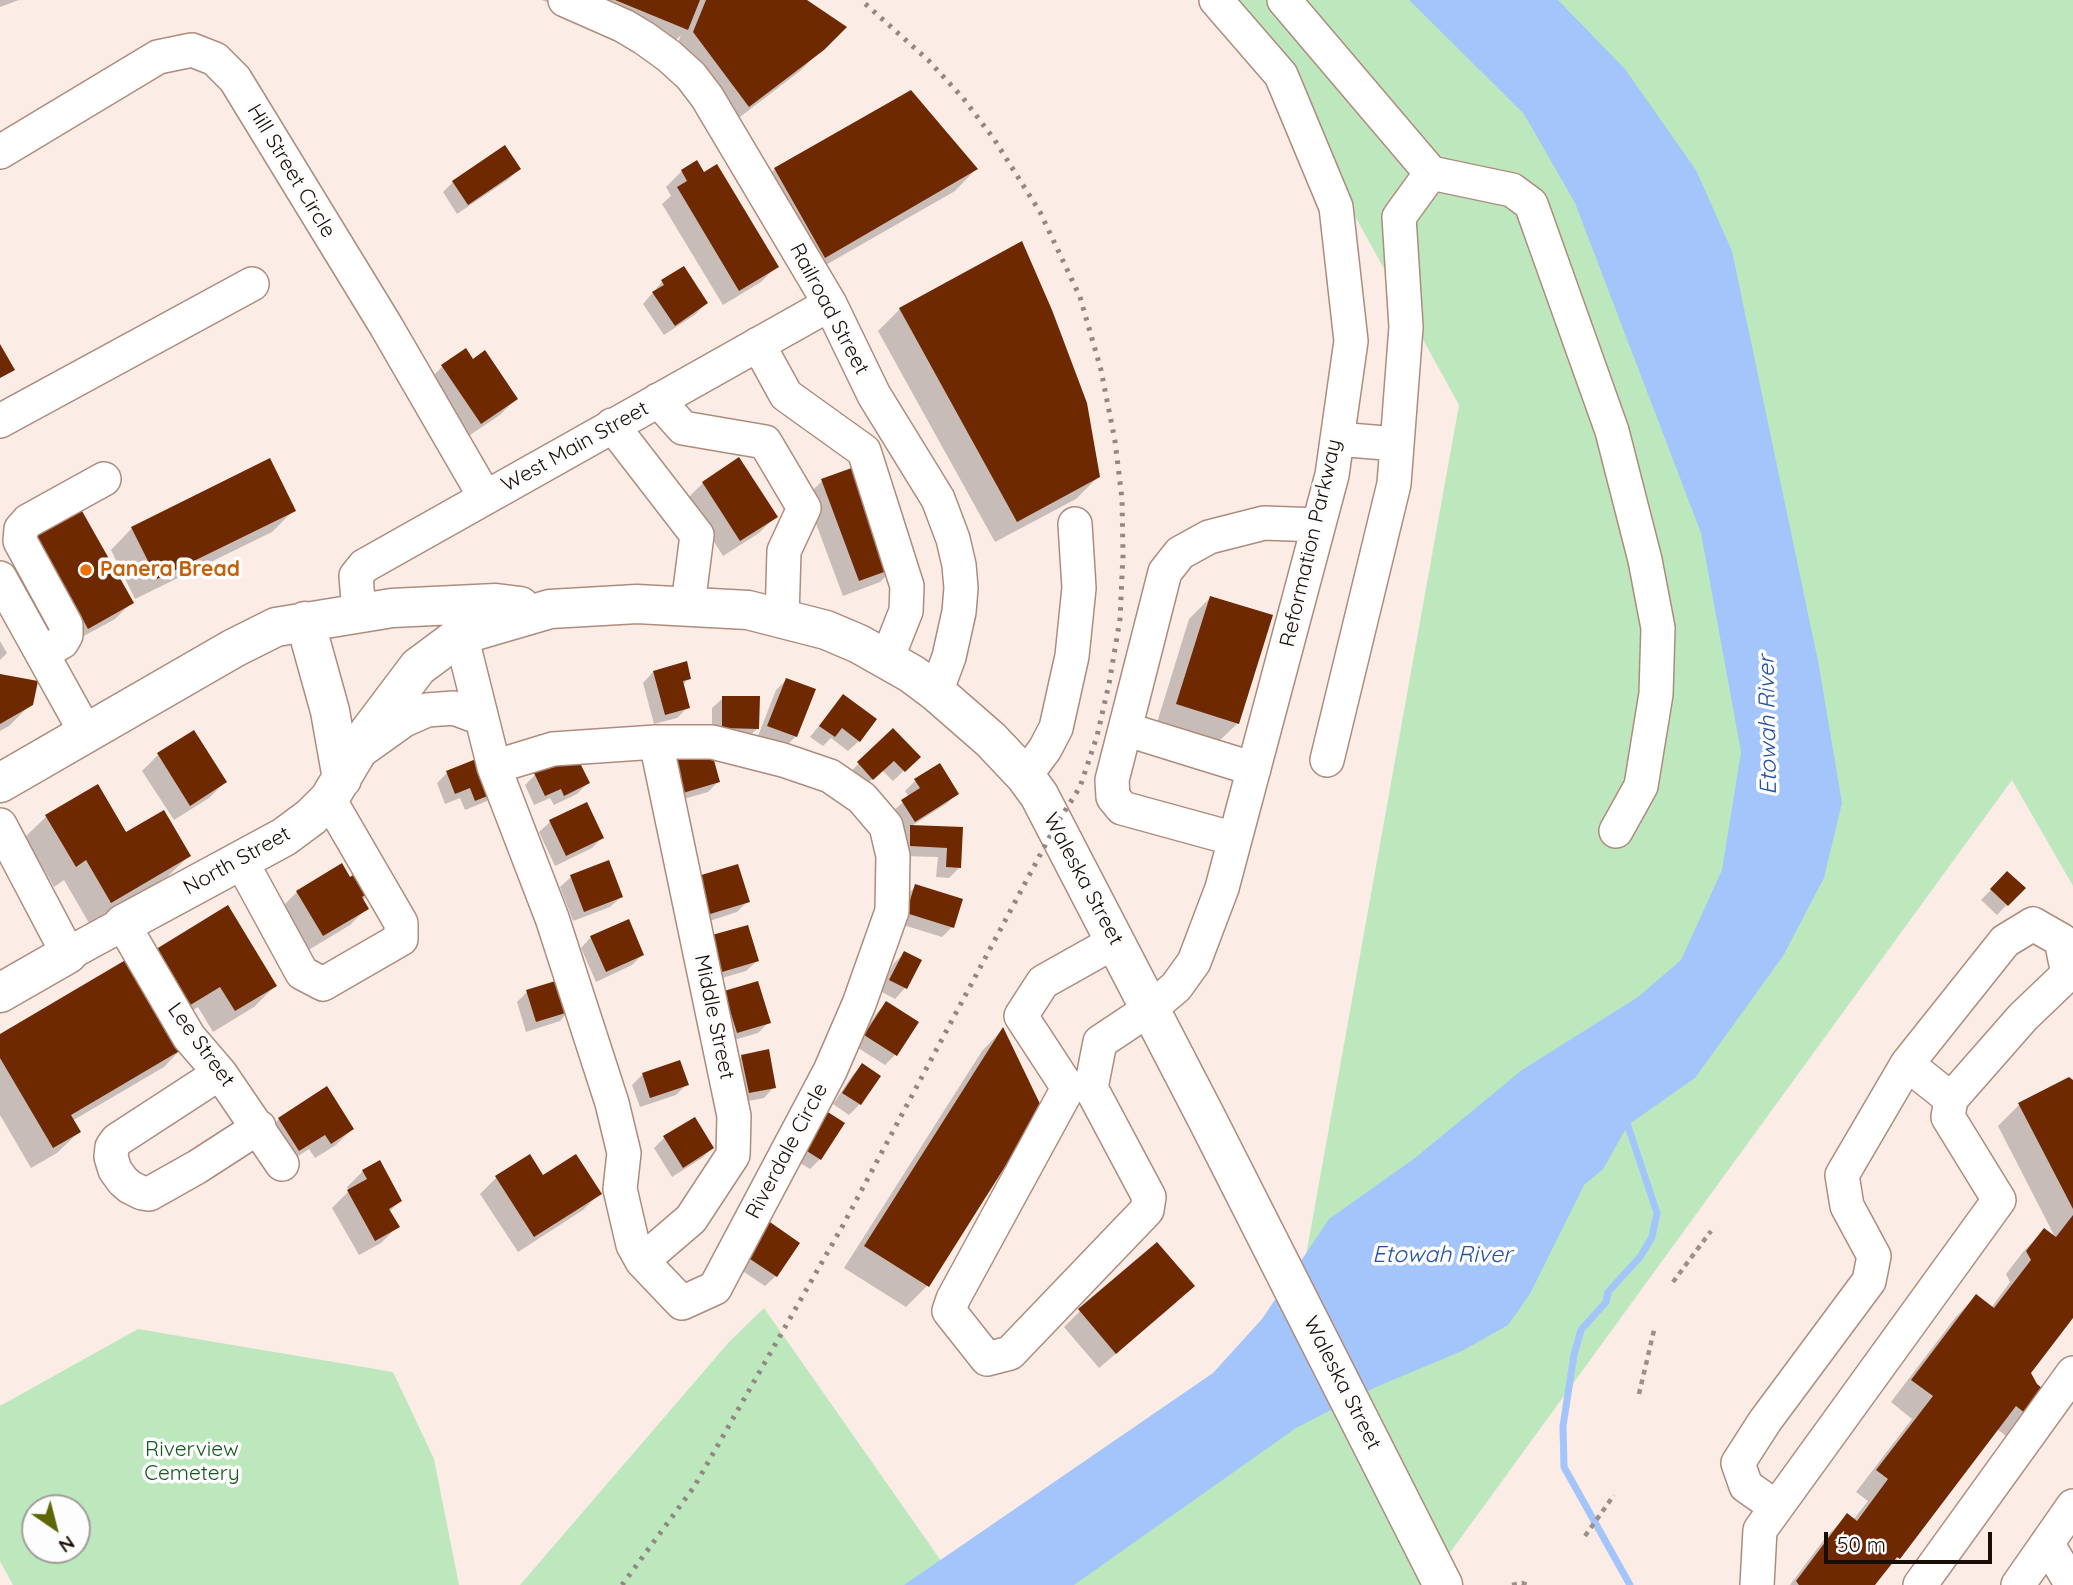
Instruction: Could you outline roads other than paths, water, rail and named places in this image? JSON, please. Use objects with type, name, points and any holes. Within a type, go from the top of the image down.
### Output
[{"type":"main road","points":[[0,783],[234,648],[276,627],[392,608],[496,603],[550,609]]},
{"type":"main road","name":"Waleska Street","points":[[418,667],[461,635],[550,609],[637,604],[748,610],[826,630],[887,659],[936,692],[991,740],[1025,776],[1056,825],[1443,1585]]},
{"type":"main road","points":[[305,621],[330,711],[342,778]]},
{"type":"main road","name":"North Street","points":[[123,924],[284,837],[311,817],[342,778],[382,713],[418,667]]},
{"type":"main road","name":"North Street","points":[[0,993],[68,954]]},
{"type":"street","name":"Railroad Street","points":[[565,0],[624,26],[644,38],[691,76],[722,119],[830,304],[874,395],[938,499],[953,539],[961,588],[959,612],[936,692]]},
{"type":"street","name":"Reformation Parkway","points":[[1079,1088],[1149,1197],[1147,1210],[1010,1353],[987,1359],[949,1311],[953,1299],[1079,1088],[1100,1042],[1151,1008],[1176,987],[1194,962],[1222,888],[1332,475],[1350,341],[1336,207],[1281,75],[1216,0]]},
{"type":"street","points":[[1284,0],[1431,173],[1511,190],[1531,204],[1612,431],[1645,560],[1658,628],[1657,694],[1641,786],[1616,831]]},
{"type":"street","points":[[1281,75],[1322,45]]},
{"type":"street","name":"Hill Street Circle","points":[[0,152],[158,57],[192,50],[215,59],[235,79],[405,359],[485,497]]},
{"type":"street","points":[[1326,760],[1394,484],[1406,327],[1399,217],[1431,173]]},
{"type":"street","points":[[0,421],[252,284]]},
{"type":"street","name":"West Main Street","points":[[359,612],[356,576],[364,566],[830,304]]},
{"type":"street","points":[[758,344],[786,395],[864,451],[907,586],[906,611],[887,659]]},
{"type":"street","points":[[658,400],[683,428],[765,442],[804,508],[784,551],[782,618]]},
{"type":"street","points":[[612,425],[697,535],[688,606]]},
{"type":"street","points":[[1337,439],[1397,444]]},
{"type":"street","points":[[43,653],[62,642],[66,635],[66,625],[20,541],[21,529],[28,521],[104,478]]},
{"type":"street","points":[[1235,839],[1122,808],[1113,797],[1112,780],[1165,572],[1180,553],[1209,537],[1265,523],[1318,525]]},
{"type":"street","points":[[1025,776],[1045,749],[1056,728],[1072,656],[1079,588],[1075,524]]},
{"type":"street","points":[[0,578],[86,733]]},
{"type":"street","points":[[461,635],[494,767]]},
{"type":"street","points":[[241,861],[302,973],[323,984],[401,939],[401,923],[342,778],[404,720],[427,710],[454,708],[481,718]]},
{"type":"street","points":[[1125,729],[1254,769]]},
{"type":"street","name":"Riverdale Circle","points":[[656,742],[712,742],[783,760],[830,776],[862,798],[886,826],[893,856],[892,911],[854,1015],[830,1071],[715,1288],[682,1303],[642,1261],[633,1245],[620,1189],[624,1153],[612,1103],[552,918],[494,767],[553,749],[656,742]]},
{"type":"street","name":"Middle Street","points":[[642,1261],[691,1219],[733,1155],[734,1142],[734,1115],[656,742]]},
{"type":"street","points":[[0,825],[68,954]]},
{"type":"street","name":"North Street","points":[[68,954],[123,924]]},
{"type":"street","name":"Lee Street","points":[[123,924],[189,1037],[220,1073],[282,1164]]},
{"type":"street","points":[[1757,1585],[1760,1530],[1999,1200],[1948,1117],[1951,1099],[2023,1017],[2067,974],[2061,940],[2033,924],[2005,941],[1907,1064],[1842,1174],[1847,1206],[1874,1256],[1869,1281],[1765,1421],[1738,1463],[1746,1486],[1776,1507]]},
{"type":"street","points":[[1079,1088],[1021,1016],[1043,982],[1116,941]]},
{"type":"street","points":[[1907,1064],[1951,1099]]},
{"type":"street","points":[[220,1073],[117,1140],[112,1147],[111,1157],[115,1170],[123,1181],[142,1193],[149,1194],[259,1127]]},
{"type":"street","points":[[1920,1585],[2073,1373]]},
{"type":"street","points":[[2018,1585],[2073,1506]]},
{"type":"street","points":[[2047,1543],[2072,1585]]},
{"type":"water","name":"Etowah River","points":[[1409,0],[1558,0],[1625,69],[1696,170],[1732,251],[1819,666],[1842,803],[1824,878],[1783,956],[1695,1078],[1628,1125],[1603,1169],[1584,1185],[1530,1294],[1508,1325],[1462,1351],[1376,1387],[1296,1428],[1074,1585],[904,1585],[1213,1373],[1262,1319],[1329,1219],[1415,1158],[1522,1070],[1638,997],[1681,960],[1722,870],[1741,752],[1701,533],[1575,203],[1524,114]]},
{"type":"waterway","points":[[1625,1117],[1657,1213],[1652,1237],[1640,1257],[1608,1292],[1606,1302],[1581,1330],[1574,1355],[1563,1426],[1564,1467],[1630,1585]]},
{"type":"railway","points":[[622,1585],[694,1487],[842,1227],[1056,825],[1080,787],[1097,736],[1120,619],[1122,499],[1115,441],[1101,370],[1080,297],[1040,212],[994,139],[963,98],[928,60],[861,0]]},
{"type":"place","name":"Panera Bread","points":[[86,570]]},
{"type":"park label","name":"Riverview Cemetery","points":[[192,1462]]}]
